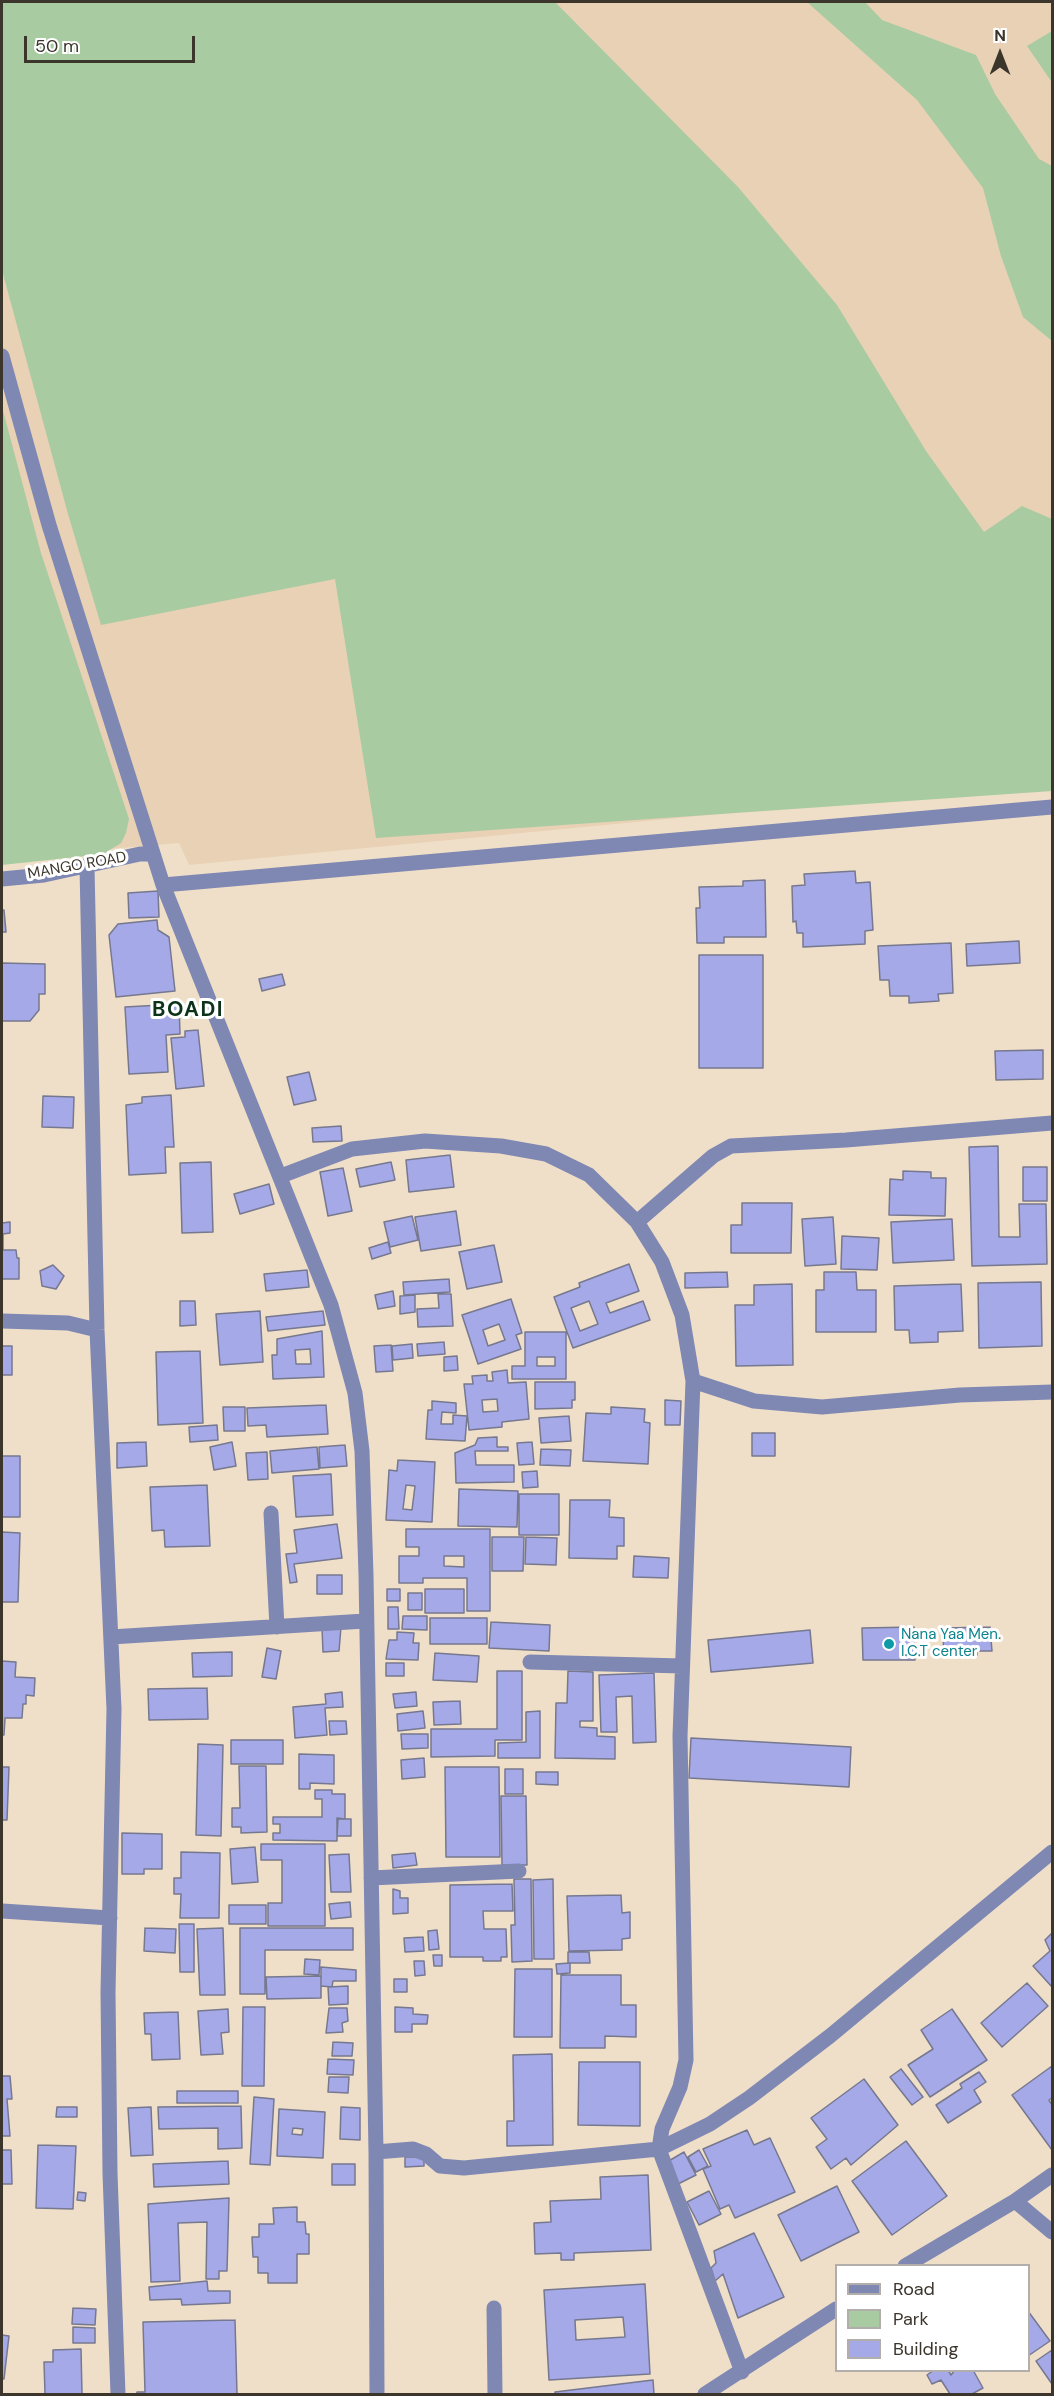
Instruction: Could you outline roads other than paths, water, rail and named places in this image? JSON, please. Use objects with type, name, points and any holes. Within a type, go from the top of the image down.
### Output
[{"type":"street","points":[[2,357],[49,525],[163,885],[331,1305],[356,1393],[362,1451],[376,2152],[377,2394]]},
{"type":"street","points":[[163,885],[1053,807]]},
{"type":"street","name":"MANGO ROAD","points":[[2,879],[87,867],[140,854],[153,854]]},
{"type":"street","points":[[87,867],[97,1330],[114,1721],[110,1918],[110,2174],[117,2394]]},
{"type":"street","points":[[637,1222],[713,1156],[731,1146],[846,1140],[1053,1123]]},
{"type":"street","points":[[281,1176],[352,1149],[425,1141],[501,1146],[546,1154],[589,1175],[637,1222],[662,1262],[682,1315],[693,1381],[680,1736],[687,2060],[680,2087],[662,2129],[659,2149],[742,2372]]},
{"type":"street","points":[[2,1321],[68,1323],[97,1330]]},
{"type":"street","points":[[693,1381],[753,1401],[822,1407],[960,1395],[1053,1392]]},
{"type":"street","points":[[271,1513],[278,1627]]},
{"type":"street","points":[[111,1637],[365,1621]]},
{"type":"street","points":[[530,1662],[682,1666]]},
{"type":"street","points":[[376,2152],[413,2149],[426,2154],[440,2166],[464,2168],[659,2149],[710,2124],[749,2098],[830,2036],[1053,1852]]},
{"type":"street","points":[[370,1878],[519,1871]]},
{"type":"street","points":[[2,1911],[110,1918]]},
{"type":"street","points":[[907,2264],[1015,2201],[1053,2175]]},
{"type":"street","points":[[1015,2201],[1053,2232]]},
{"type":"street","points":[[494,2308],[495,2394]]},
{"type":"street","points":[[705,2394],[835,2310]]},
{"type":"place","name":"Nana Yaa Men. I.C.T center","points":[[889,1644]]},
{"type":"district","name":"BOADI","points":[[188,1010]]}]
